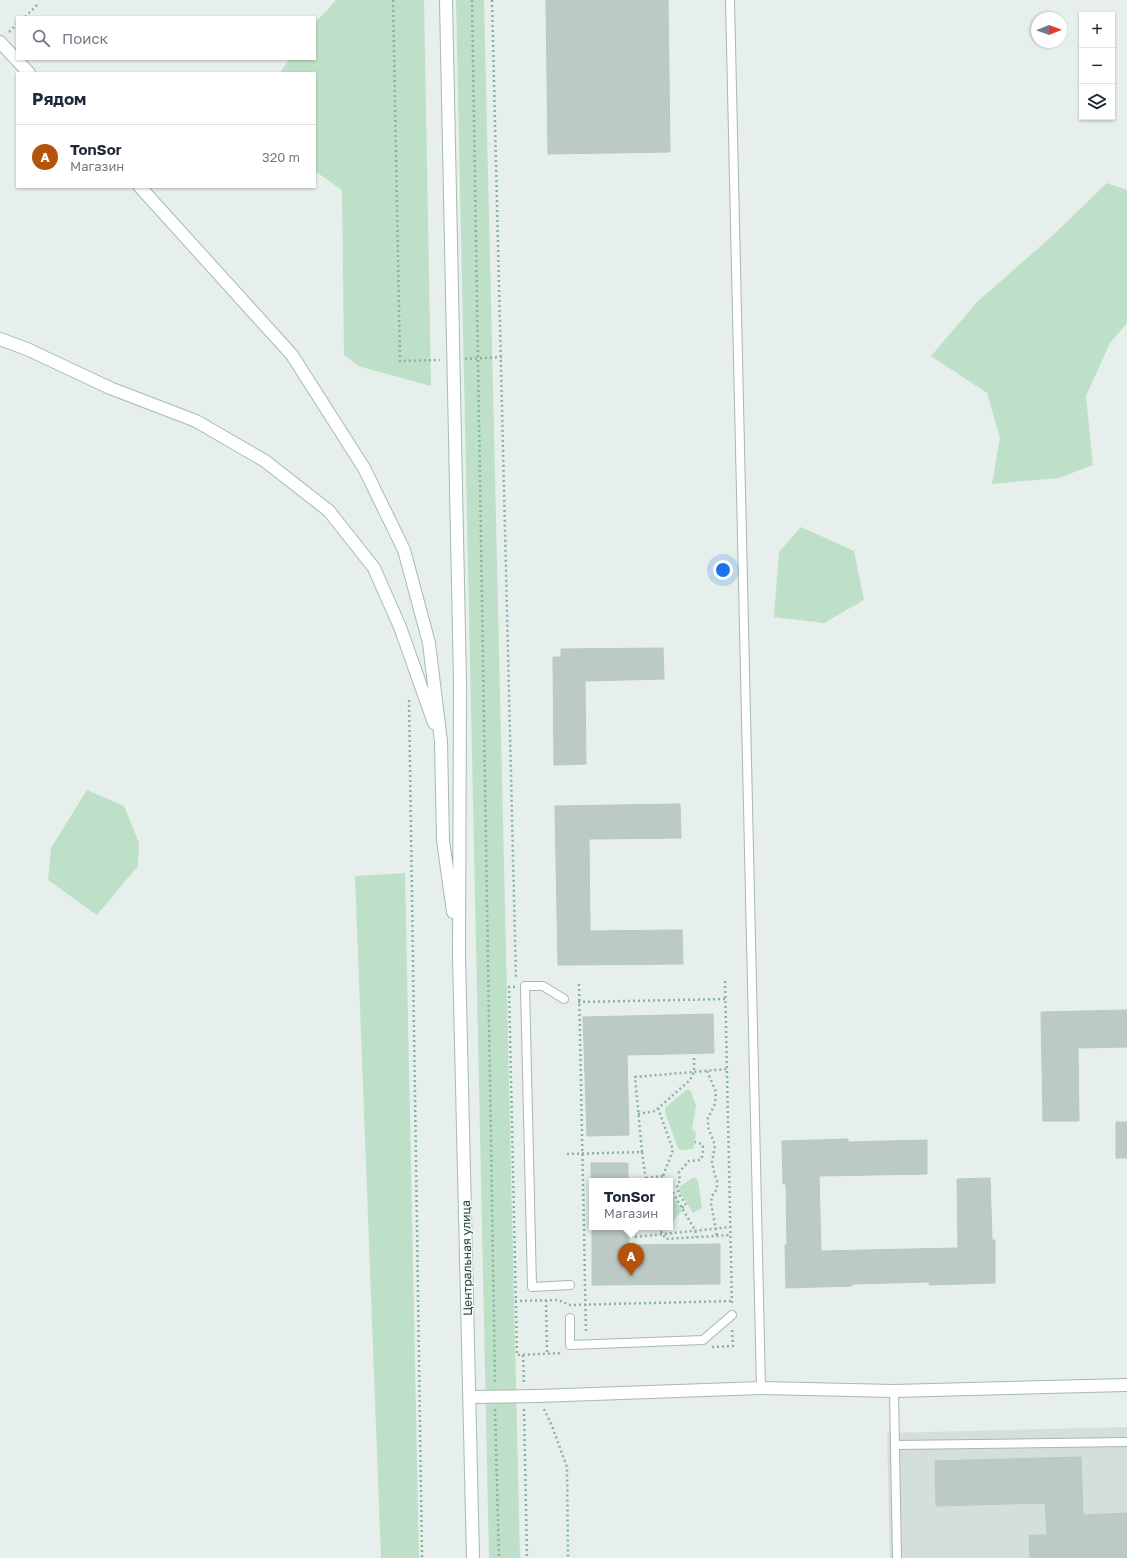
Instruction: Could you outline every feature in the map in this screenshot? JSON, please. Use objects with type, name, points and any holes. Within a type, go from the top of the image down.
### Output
[{"type":"main road","points":[[446,0],[459,674],[459,957]]},
{"type":"main road","points":[[0,42],[28,72]]},
{"type":"main road","points":[[141,188],[292,355],[364,468],[404,550],[429,643],[441,742],[443,840],[459,957]]},
{"type":"main road","points":[[0,339],[27,349],[110,388],[196,421],[265,461],[330,511],[374,568],[400,627],[441,742]]},
{"type":"main road","name":"Центральная улица","points":[[459,957],[473,1558]]},
{"type":"main road","points":[[470,1397],[760,1388],[894,1391],[1127,1385]]},
{"type":"lane","points":[[730,0],[760,1388]]},
{"type":"lane","points":[[568,1000],[543,986],[525,986],[532,1287],[570,1285]]},
{"type":"lane","points":[[570,1318],[570,1345],[703,1340],[732,1315]]},
{"type":"lane","points":[[894,1391],[897,1558]]},
{"type":"lane","points":[[895,1445],[1127,1442]]},
{"type":"path","points":[[393,0],[400,361]]},
{"type":"path","points":[[472,0],[495,1397],[499,1558]]},
{"type":"path","points":[[492,0],[516,987],[509,987],[515,1301],[517,1355],[523,1354],[527,1558]]},
{"type":"path","points":[[26,16],[38,4]]},
{"type":"path","points":[[409,700],[422,1558]]},
{"type":"path","points":[[725,981],[732,1315]]},
{"type":"path","points":[[579,984],[587,1344]]},
{"type":"path","points":[[509,992],[526,992]]},
{"type":"path","points":[[568,1000],[579,1002],[726,999]]},
{"type":"path","points":[[638,1114],[655,1111],[690,1080],[694,1072],[694,1057]]},
{"type":"path","points":[[646,1178],[635,1077],[727,1069]]},
{"type":"path","points":[[708,1071],[716,1092],[715,1104],[708,1118],[708,1127],[715,1145],[712,1162],[717,1181],[711,1203],[717,1236]]},
{"type":"path","points":[[654,1178],[663,1176],[673,1150],[658,1108]]},
{"type":"path","points":[[682,1208],[686,1206],[679,1194],[677,1185],[680,1181],[679,1172],[689,1162],[700,1160],[702,1158],[703,1146],[702,1144],[695,1142]]},
{"type":"path","points":[[567,1154],[642,1152]]},
{"type":"path","points":[[673,1193],[695,1230],[696,1237]]},
{"type":"path","points":[[635,1230],[635,1237],[730,1227]]},
{"type":"path","points":[[660,1230],[666,1238],[731,1235]]},
{"type":"path","points":[[546,1300],[547,1354]]},
{"type":"path","points":[[515,1301],[558,1300],[570,1305],[732,1301]]},
{"type":"path","points":[[538,1396],[552,1426],[567,1466],[568,1558]]},
{"type":"shaded area","points":[[1127,1427],[1127,1558],[890,1558],[887,1433]]},
{"type":"green space","points":[[336,0],[424,0],[431,386],[358,366],[344,355],[342,190],[316,172],[316,72],[281,72],[288,60],[316,60],[316,22]]},
{"type":"green space","points":[[456,0],[484,0],[520,1558],[489,1558]]},
{"type":"green space","points":[[1107,183],[1127,190],[1127,323],[1110,343],[1086,396],[1093,465],[1059,478],[992,484],[1000,438],[987,393],[931,356],[977,302],[1052,236]]},
{"type":"green space","points":[[801,527],[854,551],[864,600],[824,623],[774,617],[779,552]]},
{"type":"green space","points":[[87,790],[124,806],[139,843],[138,866],[97,915],[48,880],[51,848]]},
{"type":"green space","points":[[405,873],[419,1558],[381,1558],[355,876]]},
{"type":"green space","points":[[686,1090],[690,1090],[696,1105],[692,1129],[696,1133],[694,1147],[692,1149],[680,1150],[677,1146],[665,1112],[665,1108]]},
{"type":"green space","points":[[692,1178],[696,1178],[698,1181],[702,1208],[693,1213],[679,1191],[679,1187]]},
{"type":"green space","points":[[673,1197],[682,1211],[673,1222]]},
{"type":"building","points":[[546,0],[668,0],[670,152],[548,154]]},
{"type":"building","points":[[663,648],[664,679],[585,681],[586,764],[554,765],[553,657],[561,657],[561,649]]},
{"type":"building","points":[[680,804],[681,838],[589,839],[590,931],[682,930],[683,964],[558,965],[555,806]]},
{"type":"building","points":[[1127,1010],[1127,1047],[1078,1048],[1079,1121],[1043,1121],[1041,1012]]},
{"type":"building","points":[[713,1014],[714,1053],[627,1055],[629,1135],[587,1136],[583,1017]]},
{"type":"building","points":[[1116,1122],[1127,1122],[1127,1158],[1116,1158]]},
{"type":"building","points":[[848,1139],[848,1142],[927,1140],[927,1174],[819,1176],[821,1251],[958,1248],[957,1179],[990,1178],[992,1240],[995,1240],[995,1283],[929,1285],[929,1282],[852,1284],[852,1286],[786,1288],[786,1184],[783,1184],[782,1141]]},
{"type":"building","points":[[591,1163],[628,1163],[628,1178],[591,1178]]},
{"type":"building","points":[[592,1230],[629,1230],[629,1245],[720,1244],[720,1284],[592,1285]]},
{"type":"building","points":[[1081,1457],[1083,1515],[1127,1513],[1127,1558],[1030,1558],[1029,1535],[1047,1535],[1045,1503],[936,1506],[935,1461]]},
{"type":"place","name":"TonSor","points":[[631,1276]]}]
